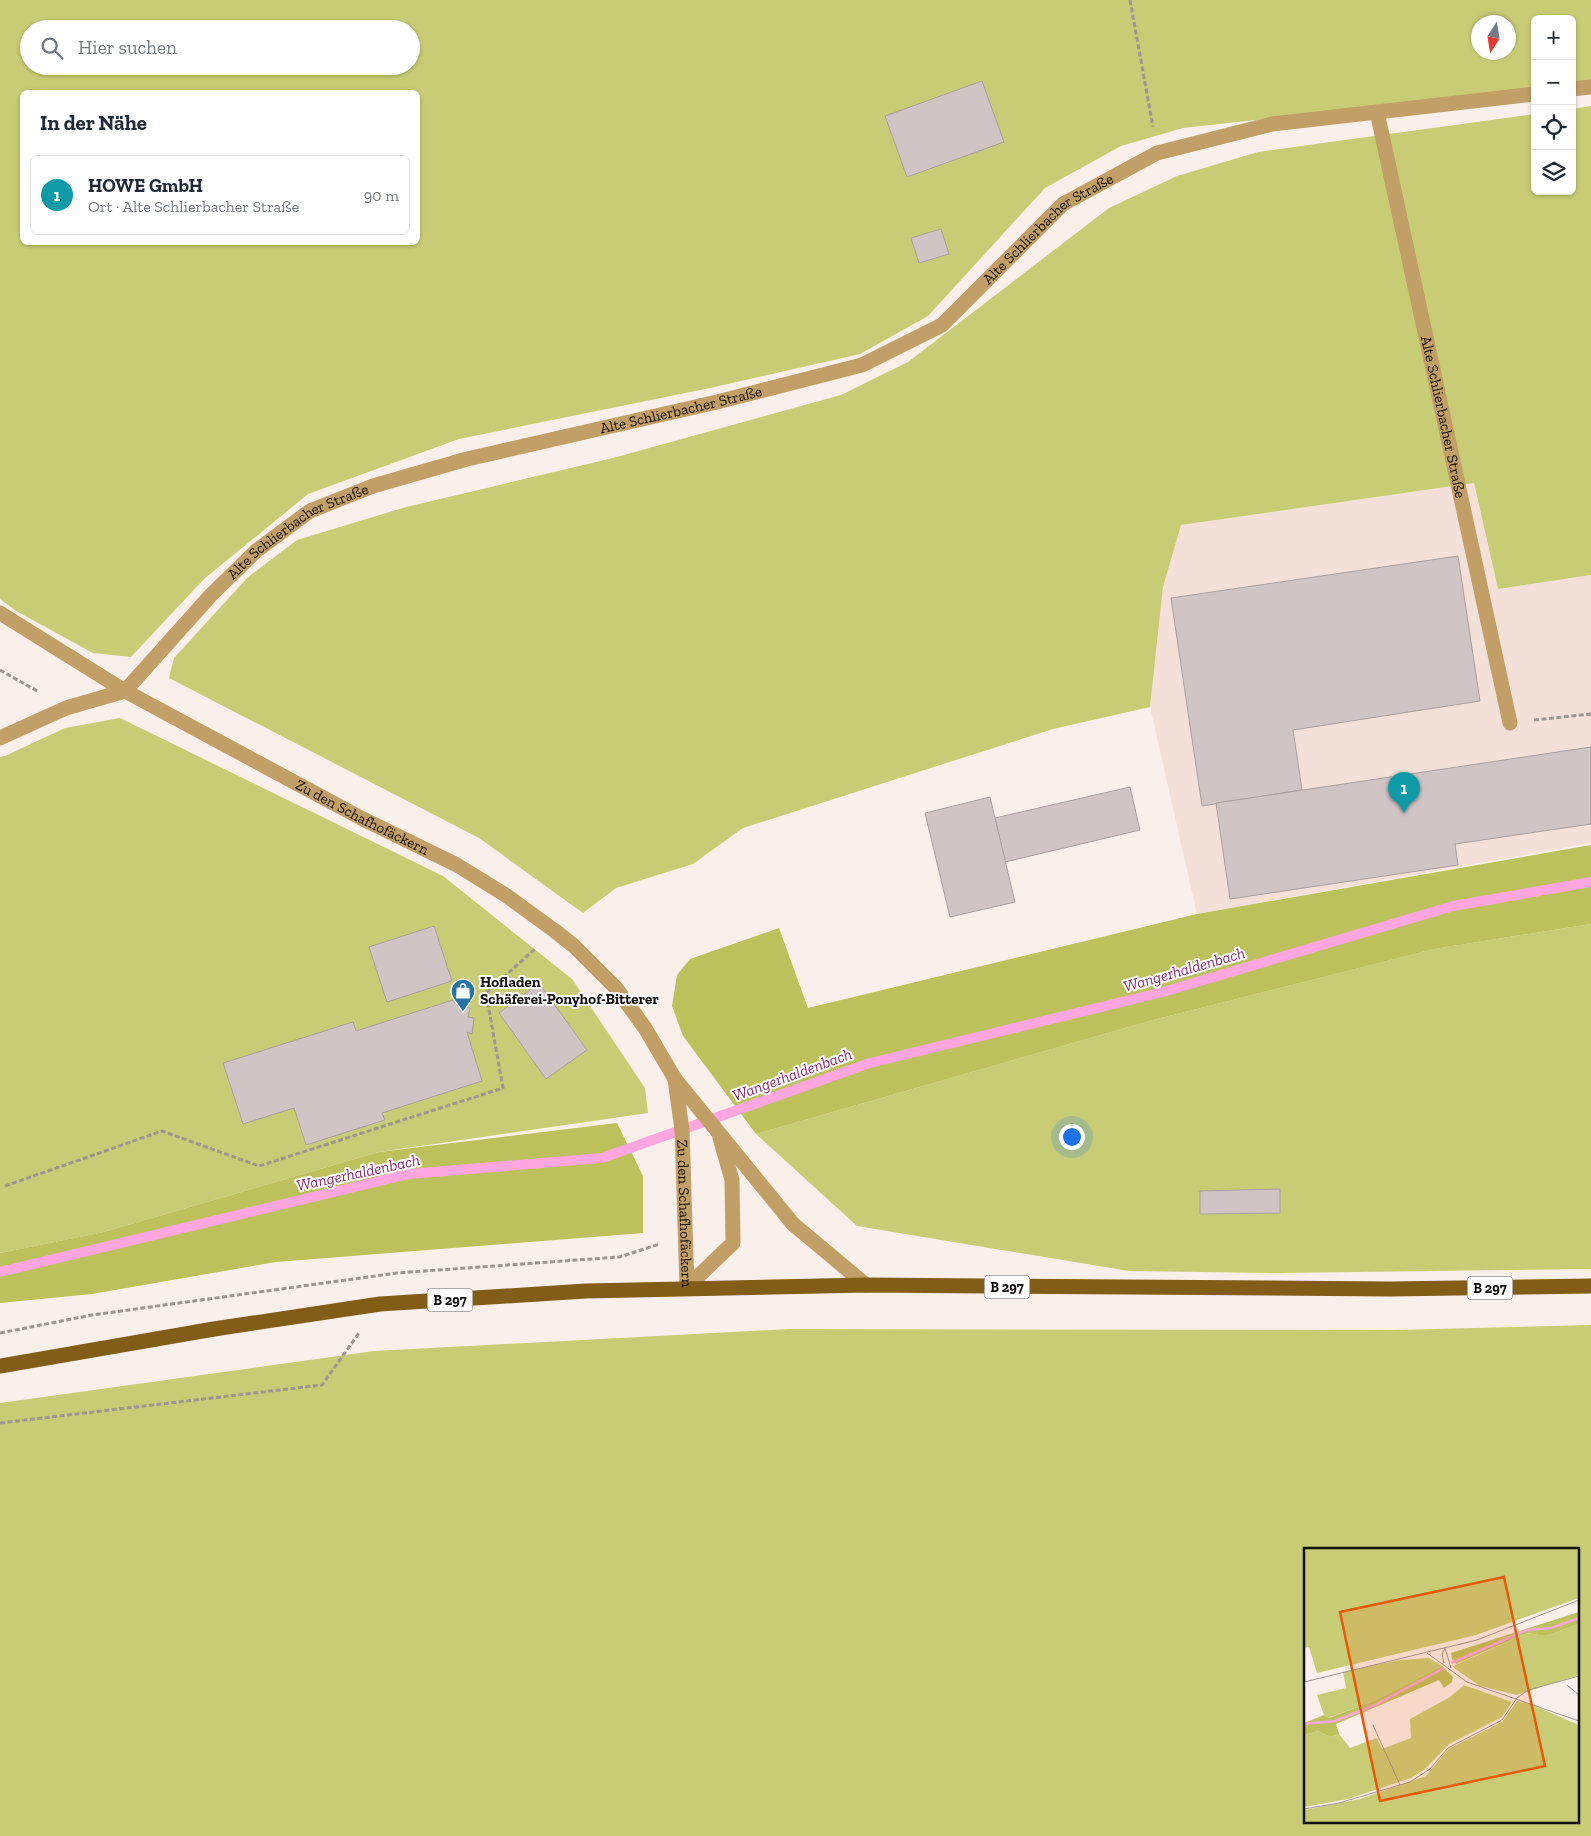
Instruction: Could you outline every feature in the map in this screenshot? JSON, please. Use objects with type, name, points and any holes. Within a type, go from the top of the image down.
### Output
[{"type":"main road","name":"B 297","points":[[0,1366],[214,1329],[380,1304],[687,1287],[866,1285],[1390,1289],[1591,1286]]},
{"type":"street","points":[[1576,89],[1591,87]]},
{"type":"street","name":"Alte Schlierbacher Straße","points":[[125,691],[211,595],[256,551],[310,511],[374,486],[468,459],[717,402],[862,365],[942,325],[1063,204],[1157,153],[1272,124],[1531,94]]},
{"type":"street","name":"Alte Schlierbacher Straße","points":[[1377,112],[1510,723]]},
{"type":"street","name":"Zu den Schafhofäckern","points":[[0,614],[125,691],[361,818],[457,865],[507,896],[555,931],[574,946],[616,988],[645,1028],[675,1079],[717,1128],[754,1178],[793,1224],[866,1285]]},
{"type":"street","points":[[0,738],[66,708],[125,691]]},
{"type":"street","name":"Zu den Schafhofäckern","points":[[675,1079],[682,1130],[687,1287]]},
{"type":"street","name":"Zu den Schafhofäckern","points":[[687,1287],[733,1243],[732,1180],[717,1128]]},
{"type":"path","points":[[1130,0],[1157,153]]},
{"type":"path","points":[[0,670],[66,708]]},
{"type":"path","points":[[1510,723],[1591,714]]},
{"type":"path","points":[[5,1186],[162,1131],[259,1166],[503,1088],[486,993],[555,931]]},
{"type":"path","points":[[0,1423],[322,1385],[380,1304]]},
{"type":"shaded area","points":[[1474,483],[1498,589],[1591,575],[1591,843],[1197,914],[1150,707],[1163,587],[1180,525]]},
{"type":"green space","points":[[0,0],[1591,0],[1591,83],[1576,85],[1576,15],[1531,15],[1531,89],[1183,128],[1121,146],[1045,188],[928,316],[860,354],[710,388],[459,439],[308,494],[204,579],[131,657],[93,653],[16,611],[0,599]]},
{"type":"green space","points":[[1591,106],[1591,575],[1498,589],[1474,483],[1181,525],[1163,587],[1150,707],[1053,729],[743,828],[693,864],[616,888],[583,913],[479,838],[169,678],[174,658],[248,577],[297,540],[406,507],[613,458],[841,395],[908,362],[1109,208],[1177,176],[1258,152],[1531,115],[1531,195],[1576,195],[1576,108]]},
{"type":"green space","points":[[120,718],[443,876],[572,979],[645,1088],[648,1113],[379,1152],[104,1232],[0,1253],[0,757],[65,728]]},
{"type":"green space","points":[[1591,845],[1591,924],[1434,949],[1153,1020],[756,1134],[683,1036],[672,1006],[677,975],[690,959],[779,928],[808,1008],[1197,914]]},
{"type":"green space","points":[[1591,924],[1591,1269],[1278,1273],[1129,1271],[857,1226],[756,1134],[1153,1020],[1434,949]]},
{"type":"green space","points":[[617,1123],[643,1176],[643,1233],[276,1262],[92,1294],[0,1303],[0,1253],[104,1232],[379,1152]]},
{"type":"green space","points":[[1591,1325],[1591,1836],[0,1836],[0,1403],[374,1351],[789,1329],[1394,1330]]},
{"type":"building","points":[[982,81],[1004,142],[907,177],[885,116]]},
{"type":"building","points":[[941,229],[949,254],[919,263],[911,238]]},
{"type":"building","points":[[1458,556],[1480,701],[1293,730],[1302,790],[1202,806],[1171,598]]},
{"type":"building","points":[[1591,747],[1591,824],[1455,844],[1458,865],[1230,899],[1216,803]]},
{"type":"building","points":[[1130,787],[1140,830],[1005,862],[995,818]]},
{"type":"building","points":[[990,797],[1015,902],[950,917],[925,813]]},
{"type":"building","points":[[434,926],[452,981],[387,1002],[369,947]]},
{"type":"building","points":[[539,983],[587,1050],[546,1079],[499,1013]]},
{"type":"building","points":[[456,999],[458,1006],[470,1008],[468,1017],[474,1018],[472,1034],[467,1032],[482,1081],[382,1113],[385,1120],[306,1145],[294,1108],[243,1124],[223,1063],[353,1022],[356,1031]]},
{"type":"building","points":[[1280,1189],[1280,1213],[1200,1214],[1200,1191]]},
{"type":"waterway","name":"Wangerhaldenbach","points":[[0,1272],[409,1174],[602,1158],[870,1063],[1163,992],[1453,906],[1591,882]]},
{"type":"place","name":"HOWE GmbH","points":[[1404,813]]},
{"type":"place","name":"Hofladen Schäferei-Ponyhof-Bitterer","points":[[463,1012]]}]
